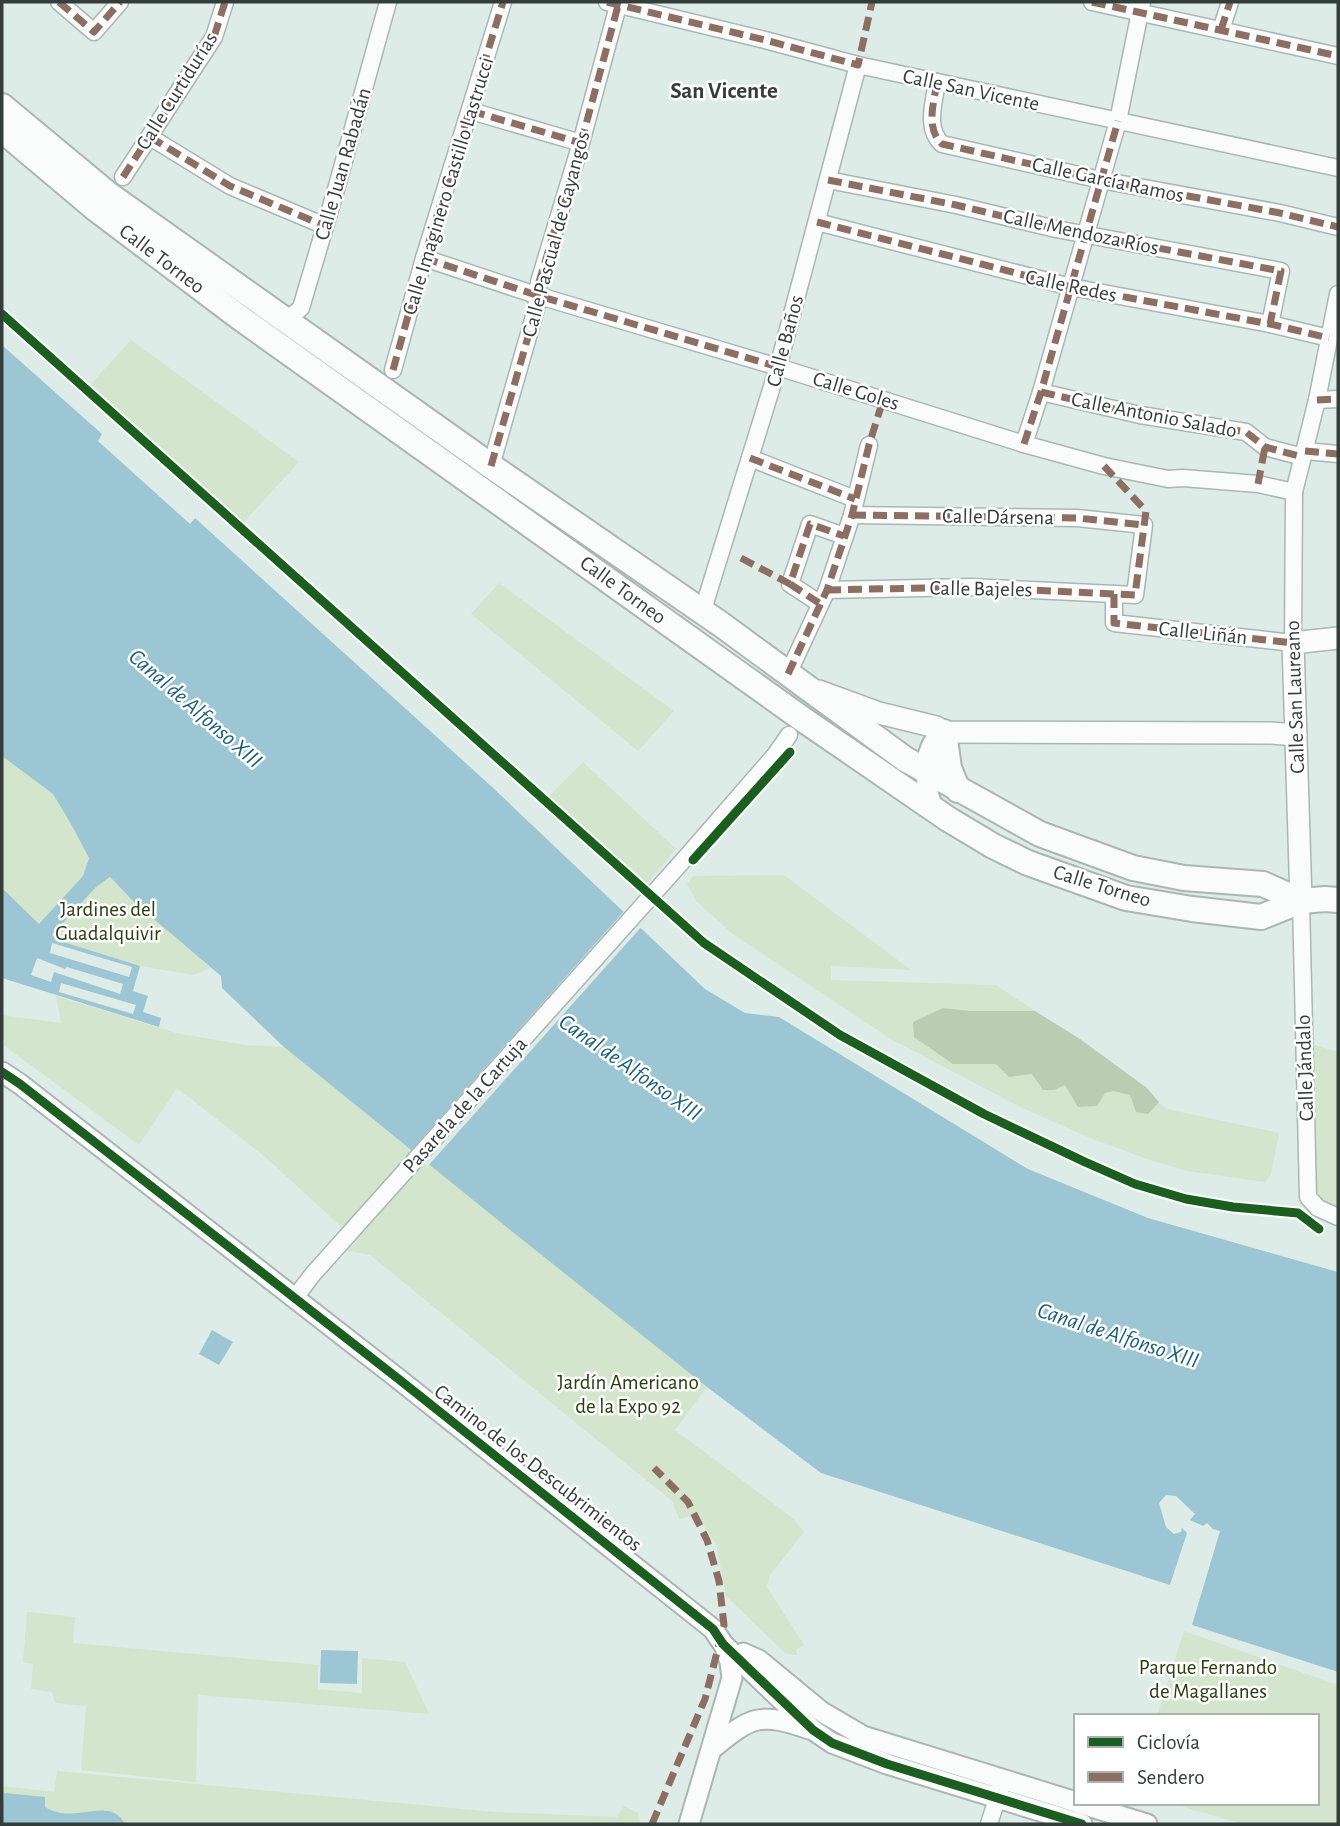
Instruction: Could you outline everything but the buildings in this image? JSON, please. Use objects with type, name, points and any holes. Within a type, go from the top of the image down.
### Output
[{"type":"main road","name":"Calle Torneo","points":[[2,106],[108,194],[491,466],[728,629],[905,759],[914,783],[932,788]]},
{"type":"main road","name":"Calle Torneo","points":[[2,130],[96,209],[791,733],[1040,834],[1133,868],[1184,878],[1263,884],[1326,898]]},
{"type":"main road","points":[[1293,643],[1338,638]]},
{"type":"main road","name":"Calle San Laureano","points":[[1293,643],[1296,736],[1326,898]]},
{"type":"main road","name":"Calle Torneo","points":[[795,680],[879,713],[936,727],[945,739],[1272,733],[1296,736]]},
{"type":"main road","points":[[932,788],[949,768],[945,739]]},
{"type":"street","points":[[59,2],[94,32],[120,2]]},
{"type":"street","name":"Calle Curtidurías","points":[[123,177],[214,37],[225,2]]},
{"type":"street","name":"Calle Juan Rabadán","points":[[287,320],[301,308],[388,2]]},
{"type":"street","name":"Calle Imaginero Castillo Lastrucci","points":[[393,370],[424,258],[503,2]]},
{"type":"street","points":[[1092,2],[1141,7],[1222,30],[1338,55]]},
{"type":"street","points":[[1222,30],[1230,2]]},
{"type":"street","name":"Calle San Vicente","points":[[614,3],[858,65],[1338,168]]},
{"type":"street","name":"Calle Pascual de Gayangos","points":[[491,466],[581,143],[614,3]]},
{"type":"street","points":[[1024,444],[1118,121],[1141,7]]},
{"type":"street","name":"Calle Baños","points":[[702,613],[778,367],[858,65]]},
{"type":"street","name":"Calle García Ramos","points":[[937,82],[932,123],[935,138],[942,144],[1101,180],[1280,213],[1338,228]]},
{"type":"street","points":[[471,111],[581,143]]},
{"type":"street","points":[[150,137],[230,186],[325,226]]},
{"type":"street","name":"Calle Mendoza Ríos","points":[[828,180],[1281,271],[1270,324]]},
{"type":"street","name":"Calle Redes","points":[[817,222],[1071,287],[1270,324],[1329,338]]},
{"type":"street","name":"Calle Goles","points":[[424,258],[1024,444],[1104,466],[1168,479],[1258,484],[1294,492]]},
{"type":"street","name":"Calle San Laureano","points":[[1293,643],[1294,492],[1317,400],[1338,294]]},
{"type":"street","name":"Calle Antonio Salado","points":[[1041,392],[1140,415],[1246,432],[1265,447],[1304,454],[1338,454]]},
{"type":"street","points":[[1317,400],[1338,399]]},
{"type":"street","points":[[795,680],[808,634],[854,507],[869,445]]},
{"type":"street","points":[[750,458],[854,507]]},
{"type":"street","name":"Calle Dársena","points":[[854,507],[1077,517],[1144,525],[1135,594]]},
{"type":"street","points":[[823,596],[790,584],[810,524],[844,536]]},
{"type":"street","name":"Calle Bajeles","points":[[823,596],[970,587],[1135,594]]},
{"type":"street","name":"Calle Liñán","points":[[1114,594],[1114,623],[1293,643]]},
{"type":"street","name":"Pasarela de la Cartuja","points":[[294,1298],[688,855],[791,733]]},
{"type":"street","points":[[932,788],[929,750],[933,742],[945,739]]},
{"type":"street","name":"Calle Jándalo","points":[[1326,898],[1308,1197],[1318,1208],[1338,1217]]},
{"type":"street","name":"Camino de los Descubrimientos","points":[[2,1072],[294,1298],[706,1624],[723,1644],[813,1730],[857,1754],[1000,1789],[1074,1802]]},
{"type":"street","points":[[689,1824],[732,1678],[730,1662],[723,1644]]},
{"type":"street","name":"Camino de los Descubrimientos","points":[[723,1644],[760,1660],[822,1712],[863,1735],[1082,1824]]},
{"type":"street","points":[[713,1748],[740,1725],[756,1719],[774,1718],[813,1730]]},
{"type":"street","points":[[989,1824],[1000,1789]]},
{"type":"street","name":"Camino de los Descubrimientos","points":[[1084,1805],[1147,1824]]},
{"type":"green space","points":[[131,340],[299,462],[243,523],[89,386]]},
{"type":"green space","points":[[499,583],[674,711],[638,751],[471,614]]},
{"type":"green space","name":"Jardines del Guadalquivir","points":[[2,756],[53,794],[89,858],[83,876],[39,925],[2,887]]},
{"type":"green space","points":[[583,762],[676,849],[646,885],[548,797]]},
{"type":"green space","points":[[784,875],[911,970],[831,966],[831,980],[996,985],[1167,1109],[1279,1133],[1271,1174],[1265,1182],[1187,1171],[1090,1138],[1020,1107],[891,1039],[734,935],[696,901],[687,884],[693,876]]},
{"type":"green space","name":"Jardines del Guadalquivir","points":[[110,877],[136,904],[211,968],[193,975],[140,966],[56,940],[51,935],[96,887]]},
{"type":"green space","name":"Jardín Americano de la Expo 92","points":[[56,996],[176,1033],[246,1045],[284,1047],[707,1387],[675,1430],[794,1519],[804,1532],[770,1575],[767,1587],[804,1645],[796,1650],[797,1655],[786,1654],[726,1596],[716,1544],[700,1520],[694,1516],[679,1519],[672,1501],[370,1255],[347,1251],[357,1241],[264,1156],[177,1088],[139,1145],[2,1044],[2,1015],[61,1023]]},
{"type":"green space","points":[[943,1008],[970,1011],[1035,1011],[1080,1039],[1147,1088],[1159,1102],[1148,1114],[1136,1112],[1130,1095],[1113,1091],[1105,1093],[1097,1106],[1078,1107],[1065,1085],[1054,1090],[1043,1090],[1032,1074],[1009,1077],[996,1064],[953,1064],[914,1037],[913,1022]]},
{"type":"green space","points":[[1315,1045],[1338,1052],[1338,1206],[1328,1206],[1317,1193],[1311,1048]]},
{"type":"green space","points":[[27,1612],[75,1617],[73,1643],[318,1665],[318,1689],[362,1693],[362,1658],[405,1662],[429,1714],[198,1695],[196,1782],[81,1770],[86,1706],[55,1703],[52,1692],[31,1689],[33,1664],[23,1662]]},
{"type":"green space","name":"Parque Fernando de Magallanes","points":[[1184,1631],[1338,1685],[1338,1824],[1242,1824],[1177,1805],[1319,1805],[1319,1714],[1158,1714]]},
{"type":"green space","points":[[57,1771],[496,1812],[617,1817],[624,1806],[638,1813],[641,1824],[2,1824],[2,1786],[54,1792]]},
{"type":"water","name":"Canal de Alfonso XIII","points":[[2,345],[102,434],[98,441],[190,524],[195,518],[491,786],[705,989],[745,1013],[779,1017],[1028,1169],[1148,1218],[1338,1272],[1338,1672],[1192,1625],[1220,1531],[1207,1523],[1203,1526],[1190,1520],[1195,1514],[1176,1496],[1166,1495],[1159,1503],[1166,1527],[1174,1534],[1181,1532],[1182,1528],[1187,1533],[1170,1585],[821,1473],[707,1387],[284,1047],[222,988],[221,976],[136,904],[110,877],[96,887],[52,935],[57,940],[140,966],[133,991],[148,996],[143,1012],[161,1018],[159,1027],[2,978],[2,888],[39,924],[83,876],[89,858],[53,794],[2,756]],"holes":[[[52,943],[132,967],[129,977],[50,953]],[[37,958],[65,969],[67,967],[123,984],[120,994],[54,972],[51,982],[31,975]],[[61,983],[136,1005],[133,1014],[59,992]]]},
{"type":"water","points":[[212,1330],[233,1342],[219,1365],[199,1354]]},
{"type":"water","points":[[321,1650],[358,1651],[357,1684],[320,1683]]},
{"type":"water","points":[[4,1793],[45,1797],[45,1807],[56,1812],[110,1811],[118,1815],[125,1824],[2,1824]]},
{"type":"pier","points":[[626,909],[643,925],[427,1167],[409,1153]]},
{"type":"marked path","points":[[59,2],[94,32],[120,2]]},
{"type":"marked path","points":[[123,177],[214,37],[225,2]]},
{"type":"marked path","points":[[393,370],[424,258],[503,2]]},
{"type":"marked path","points":[[607,2],[858,65],[872,2]]},
{"type":"marked path","points":[[491,466],[536,309],[539,282],[581,143],[619,2]]},
{"type":"marked path","points":[[1092,2],[1338,56]]},
{"type":"marked path","points":[[1221,30],[1230,2]]},
{"type":"marked path","points":[[937,82],[932,123],[942,144],[1101,180],[1280,213],[1338,227]]},
{"type":"marked path","points":[[471,111],[581,143]]},
{"type":"marked path","points":[[1024,444],[1118,121]]},
{"type":"marked path","points":[[150,137],[230,186],[325,226]]},
{"type":"marked path","points":[[828,180],[956,205],[1056,229],[1281,271],[1270,324]]},
{"type":"marked path","points":[[817,222],[1071,287],[1270,324],[1329,338]]},
{"type":"marked path","points":[[424,258],[536,295],[778,367]]},
{"type":"marked path","points":[[1041,392],[1140,415],[1246,432],[1265,447],[1303,457]]},
{"type":"marked path","points":[[1317,400],[1338,399]]},
{"type":"marked path","points":[[788,674],[827,590],[852,515],[883,400]]},
{"type":"marked path","points":[[1258,484],[1265,447]]},
{"type":"marked path","points":[[1305,451],[1338,454]]},
{"type":"marked path","points":[[750,458],[855,499]]},
{"type":"marked path","points":[[827,590],[970,587],[1135,595],[1146,511],[1104,466]]},
{"type":"marked path","points":[[852,515],[1077,518],[1144,525]]},
{"type":"marked path","points":[[819,603],[790,584],[810,524],[844,536]]},
{"type":"marked path","points":[[741,558],[790,584]]},
{"type":"marked path","points":[[1114,594],[1114,623],[1293,643]]},
{"type":"marked path","points":[[652,1824],[705,1699],[724,1625],[719,1581],[707,1540],[688,1502],[654,1468]]},
{"type":"cycle path","points":[[2,314],[704,943],[840,1035],[984,1114],[1085,1162],[1135,1184],[1186,1199],[1233,1207],[1298,1213],[1319,1229]]},
{"type":"cycle path","points":[[693,860],[790,752]]},
{"type":"cycle path","points":[[2,1072],[396,1377],[713,1629],[723,1644],[813,1730],[832,1743],[887,1764],[1082,1824]]},
{"type":"district","name":"San Vicente","points":[[724,91]]}]
